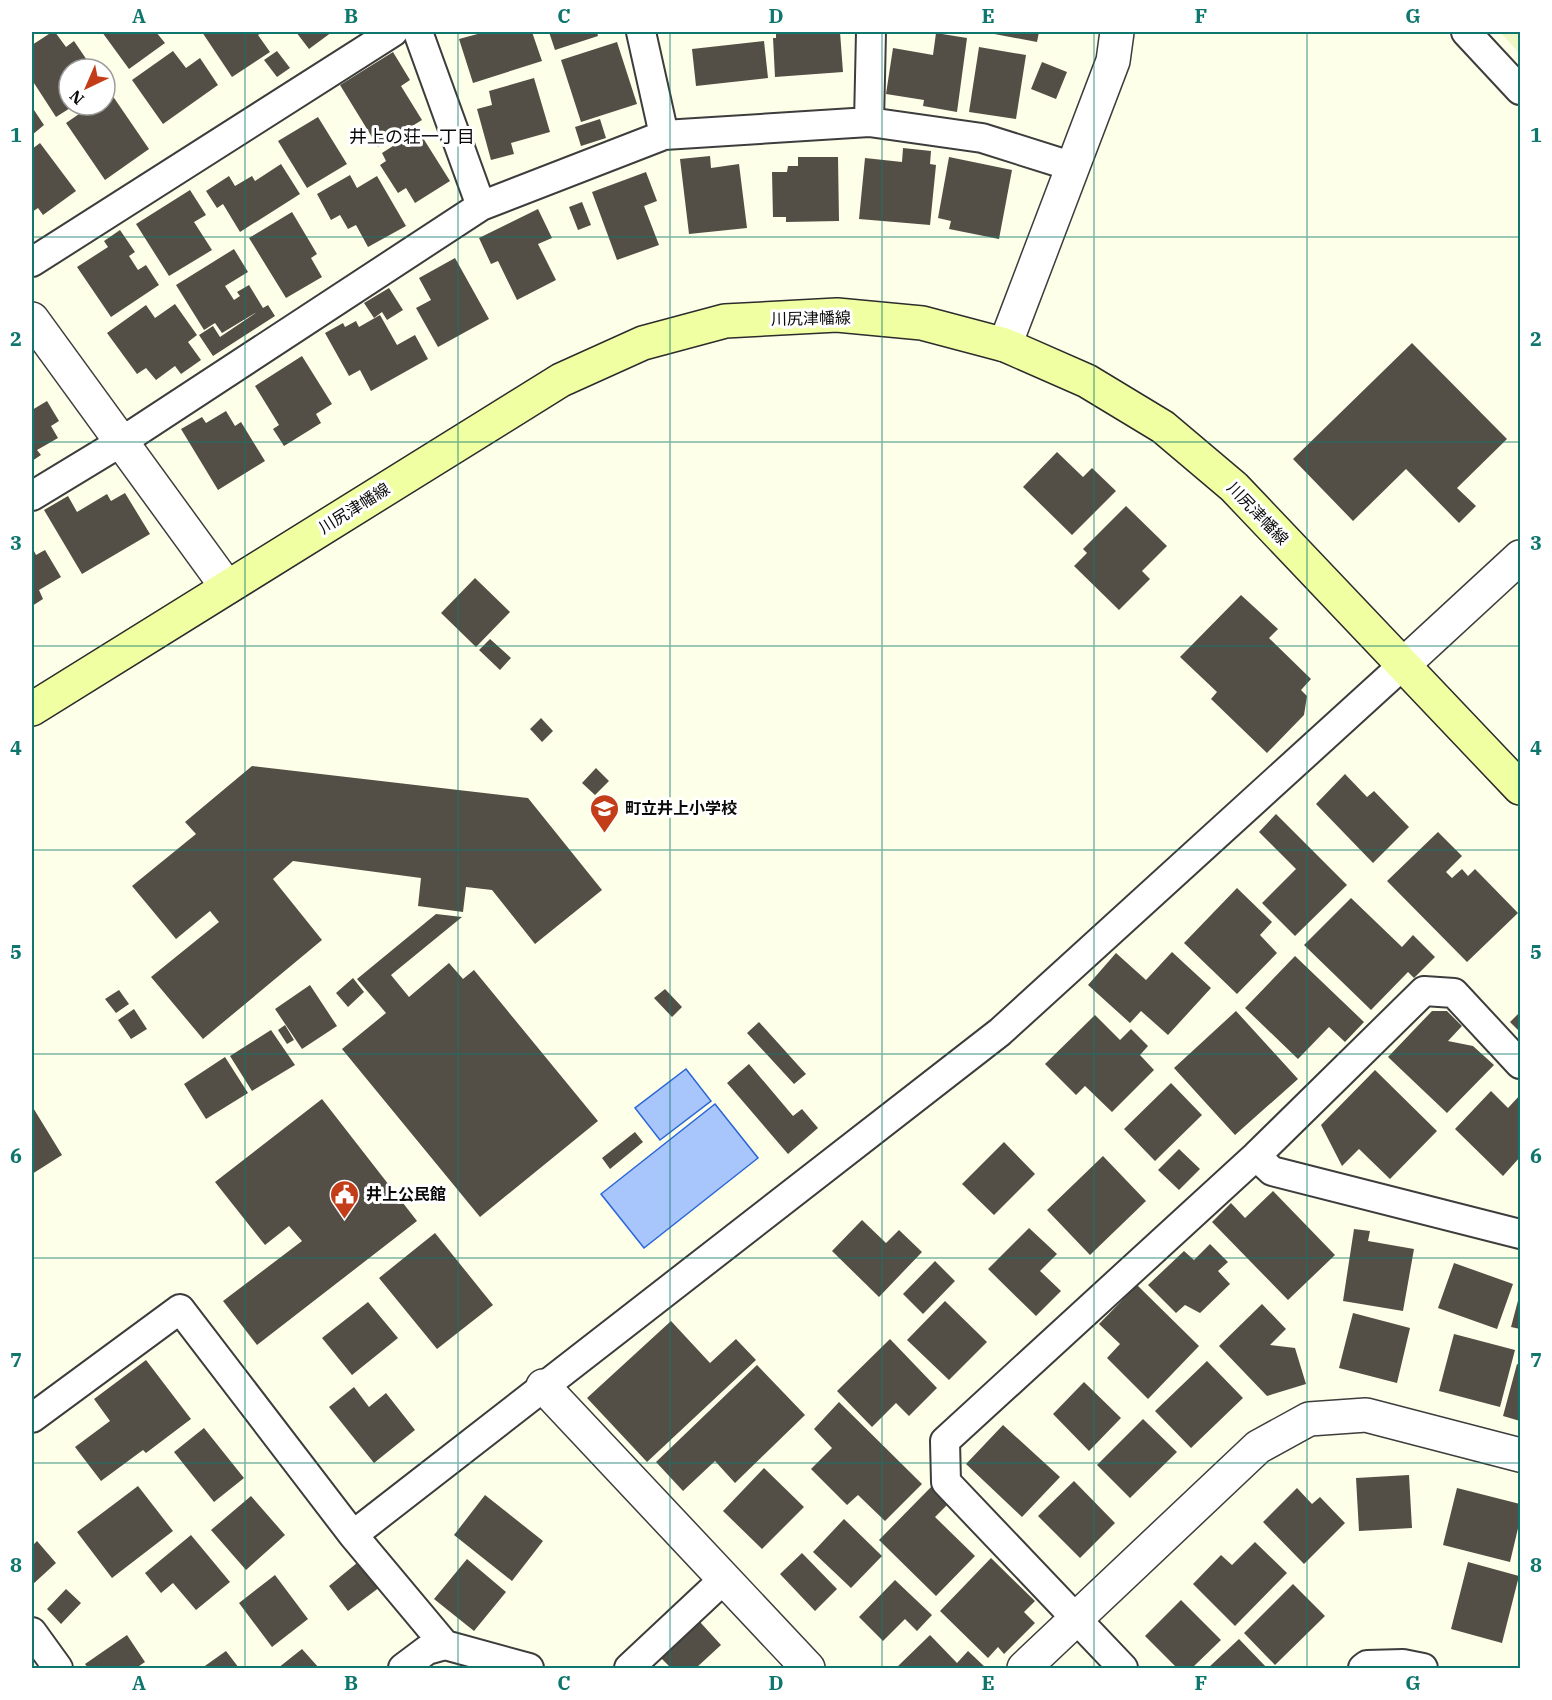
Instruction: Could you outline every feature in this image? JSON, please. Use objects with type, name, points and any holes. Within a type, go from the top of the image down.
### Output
[{"type":"main road","name":"川尻津幡線","points":[[32,709],[561,380],[644,343],[725,321],[837,315],[922,323],[1005,345],[1087,381],[1163,427],[1234,487],[1521,788]]},
{"type":"street","points":[[32,262],[393,32]]},
{"type":"street","points":[[418,32],[481,206]]},
{"type":"street","points":[[641,32],[664,135]]},
{"type":"street","points":[[869,122],[871,32]]},
{"type":"street","points":[[1005,345],[1113,61],[1117,32]]},
{"type":"street","points":[[1466,32],[1521,90]]},
{"type":"street","points":[[32,496],[121,442],[481,206],[664,135],[869,122],[982,138],[1074,167]]},
{"type":"street","points":[[32,319],[227,587]]},
{"type":"street","points":[[353,1535],[1000,1032],[1521,557]]},
{"type":"street","points":[[1123,1668],[946,1482],[945,1441],[1256,1155],[1424,992],[1454,993],[1521,1064]]},
{"type":"street","points":[[1256,1155],[1272,1171],[1521,1234]]},
{"type":"street","points":[[32,1418],[180,1309],[353,1535],[445,1645]]},
{"type":"street","points":[[543,1386],[808,1668]]},
{"type":"street","points":[[1024,1668],[1258,1448],[1309,1419],[1366,1415],[1521,1455]]},
{"type":"street","points":[[629,1668],[724,1579]]},
{"type":"street","points":[[32,1632],[56,1668]]},
{"type":"street","points":[[404,1668],[427,1650],[445,1645],[529,1668]]},
{"type":"street","points":[[1363,1668],[1366,1665],[1403,1664],[1423,1668]]},
{"type":"green space","points":[[1500,32],[1520,32],[1520,54]]},
{"type":"water","points":[[686,1069],[711,1101],[660,1140],[635,1108]]},
{"type":"water","points":[[715,1104],[758,1158],[644,1248],[601,1194]]},
{"type":"building","points":[[55,32],[66,47],[74,41],[85,57],[57,57],[56,117],[32,80],[32,45]]},
{"type":"building","points":[[102,32],[156,32],[165,43],[129,69]]},
{"type":"building","points":[[202,32],[263,32],[258,35],[270,52],[232,77]]},
{"type":"building","points":[[296,32],[332,32],[309,49]]},
{"type":"building","points":[[485,32],[532,32],[542,61],[473,83],[459,39]]},
{"type":"building","points":[[549,32],[597,32],[598,36],[555,50]]},
{"type":"building","points":[[776,32],[840,32],[843,72],[775,77],[773,38],[776,38]]},
{"type":"building","points":[[984,32],[1039,32],[1037,42]]},
{"type":"building","points":[[936,33],[967,38],[957,112],[923,106],[924,100],[886,94],[893,48],[933,55]]},
{"type":"building","points":[[764,41],[768,78],[696,86],[692,49]]},
{"type":"building","points":[[617,42],[637,104],[581,122],[561,60]]},
{"type":"building","points":[[979,47],[1026,55],[1016,119],[969,112]]},
{"type":"building","points":[[173,51],[186,68],[200,58],[218,85],[163,124],[132,80]]},
{"type":"building","points":[[277,51],[290,68],[277,77],[264,60]]},
{"type":"building","points":[[393,52],[410,80],[401,86],[422,120],[378,147],[340,85]]},
{"type":"building","points":[[1042,62],[1067,72],[1056,99],[1031,89]]},
{"type":"building","points":[[534,78],[550,132],[511,143],[514,154],[491,160],[477,109],[492,105],[489,91]]},
{"type":"building","points":[[117,102],[149,149],[105,180],[66,123],[75,117],[117,117]]},
{"type":"building","points":[[32,107],[44,125],[32,135]]},
{"type":"building","points":[[318,117],[347,164],[307,188],[278,141]]},
{"type":"building","points":[[600,119],[606,138],[581,146],[575,127]]},
{"type":"building","points":[[418,130],[450,181],[415,203],[406,188],[398,193],[380,165],[386,161],[382,153]]},
{"type":"building","points":[[40,143],[76,191],[43,215],[38,208],[32,212],[32,149]]},
{"type":"building","points":[[903,148],[931,151],[930,164],[936,165],[930,225],[859,219],[865,158],[902,162]]},
{"type":"building","points":[[710,156],[711,168],[739,164],[747,228],[689,234],[680,159]]},
{"type":"building","points":[[798,157],[838,157],[839,221],[786,222],[786,217],[773,217],[772,172],[787,172],[788,166],[798,166]]},
{"type":"building","points":[[949,157],[1012,170],[999,239],[949,229],[951,221],[938,218]]},
{"type":"building","points":[[281,164],[300,194],[240,232],[223,204],[217,208],[206,191],[229,176],[235,186],[252,176],[255,181]]},
{"type":"building","points":[[646,172],[657,201],[644,206],[659,245],[617,260],[592,192]]},
{"type":"building","points":[[350,175],[357,188],[377,176],[406,226],[368,247],[356,225],[348,229],[340,215],[331,220],[317,194]]},
{"type":"building","points":[[190,190],[206,215],[194,222],[212,250],[169,276],[136,224]]},
{"type":"building","points":[[582,202],[591,225],[578,230],[569,207]]},
{"type":"building","points":[[538,209],[552,238],[538,244],[556,280],[517,300],[498,261],[491,264],[479,238]]},
{"type":"building","points":[[292,212],[317,254],[311,258],[322,277],[286,298],[249,238]]},
{"type":"building","points":[[120,230],[135,252],[129,256],[138,270],[146,265],[159,285],[111,317],[77,267],[108,247],[104,241]]},
{"type":"building","points":[[234,249],[248,272],[225,286],[234,300],[240,296],[237,292],[249,285],[263,308],[268,305],[275,316],[213,356],[199,335],[213,326],[220,337],[257,312],[222,333],[215,323],[204,330],[176,285]]},
{"type":"building","points":[[455,258],[489,319],[438,347],[416,308],[431,300],[419,278]]},
{"type":"building","points":[[389,288],[403,310],[387,320],[382,312],[374,318],[364,303]]},
{"type":"building","points":[[175,304],[197,335],[188,342],[201,360],[181,374],[175,366],[156,380],[146,368],[137,374],[107,333],[146,305],[155,318]]},
{"type":"building","points":[[380,315],[397,345],[415,335],[428,359],[371,391],[360,370],[349,376],[325,333],[343,323],[345,327],[356,321],[359,327]]},
{"type":"building","points":[[1412,343],[1507,439],[1457,488],[1476,506],[1459,523],[1406,469],[1353,521],[1293,459]]},
{"type":"building","points":[[302,356],[332,404],[316,414],[321,423],[284,446],[273,429],[279,425],[255,386]]},
{"type":"building","points":[[47,401],[59,421],[51,426],[58,438],[37,450],[41,455],[32,461],[32,410]]},
{"type":"building","points":[[226,411],[235,426],[241,422],[265,461],[218,490],[181,429],[202,417],[206,423]]},
{"type":"building","points":[[1057,452],[1083,477],[1092,468],[1116,491],[1072,535],[1023,487]]},
{"type":"building","points":[[125,493],[150,534],[82,574],[44,510],[68,496],[77,512],[107,494],[111,501]]},
{"type":"building","points":[[1126,506],[1167,546],[1142,571],[1150,579],[1119,610],[1074,566],[1087,553],[1083,549]]},
{"type":"building","points":[[32,547],[36,555],[45,550],[61,577],[39,590],[43,599],[32,606]]},
{"type":"building","points":[[475,578],[510,612],[476,647],[441,613]]},
{"type":"building","points":[[1241,595],[1278,629],[1269,638],[1311,679],[1301,690],[1307,696],[1304,715],[1267,753],[1211,699],[1217,692],[1180,657]]},
{"type":"building","points":[[490,639],[511,658],[500,670],[479,650]]},
{"type":"building","points":[[541,718],[553,731],[542,742],[530,729]]},
{"type":"building","points":[[252,766],[528,798],[602,890],[535,944],[492,890],[466,887],[463,912],[418,906],[421,878],[293,861],[273,879],[322,940],[203,1039],[151,977],[219,922],[210,911],[176,939],[132,886],[196,834],[185,822]]},
{"type":"building","points":[[596,768],[609,781],[595,795],[582,783]]},
{"type":"building","points":[[1345,774],[1367,797],[1374,791],[1409,827],[1373,863],[1316,804]]},
{"type":"building","points":[[1276,814],[1347,885],[1295,936],[1262,903],[1296,869],[1259,832]]},
{"type":"building","points":[[1438,832],[1462,856],[1446,872],[1452,878],[1462,869],[1468,876],[1475,869],[1518,913],[1467,962],[1387,881]]},
{"type":"building","points":[[1237,888],[1272,922],[1260,935],[1277,953],[1237,994],[1184,943]]},
{"type":"building","points":[[1351,898],[1402,947],[1413,935],[1435,957],[1414,978],[1408,972],[1371,1010],[1304,945]]},
{"type":"building","points":[[436,914],[462,917],[391,975],[409,997],[449,963],[463,979],[474,970],[598,1121],[480,1217],[342,1049],[386,1013],[357,979]]},
{"type":"building","points":[[1172,952],[1211,988],[1168,1035],[1141,1011],[1130,1023],[1088,985],[1116,953],[1146,980]]},
{"type":"building","points":[[1295,956],[1364,1022],[1345,1042],[1329,1027],[1298,1059],[1245,1008]]},
{"type":"building","points":[[353,978],[364,992],[348,1007],[336,993]]},
{"type":"building","points":[[310,985],[337,1026],[302,1049],[275,1009]]},
{"type":"building","points":[[665,989],[682,1007],[672,1017],[654,998]]},
{"type":"building","points":[[119,990],[129,1004],[116,1013],[105,999]]},
{"type":"building","points":[[134,1009],[147,1029],[131,1039],[118,1020]]},
{"type":"building","points":[[1236,1011],[1298,1079],[1235,1135],[1174,1068]]},
{"type":"building","points":[[1432,1011],[1447,1011],[1462,1026],[1448,1041],[1473,1046],[1494,1065],[1447,1113],[1388,1057]]},
{"type":"building","points":[[1520,1012],[1520,1032],[1510,1022]]},
{"type":"building","points":[[1095,1015],[1120,1040],[1131,1029],[1148,1046],[1140,1055],[1154,1070],[1112,1112],[1085,1086],[1076,1095],[1045,1064]]},
{"type":"building","points":[[759,1022],[806,1074],[794,1084],[747,1033]]},
{"type":"building","points":[[285,1025],[294,1040],[287,1044],[278,1030]]},
{"type":"building","points":[[271,1030],[295,1065],[252,1091],[230,1056]]},
{"type":"building","points":[[225,1057],[248,1093],[206,1119],[184,1084]]},
{"type":"building","points":[[749,1064],[793,1116],[802,1109],[818,1128],[788,1154],[727,1083]]},
{"type":"building","points":[[1375,1070],[1437,1131],[1390,1179],[1359,1149],[1342,1166],[1321,1125]]},
{"type":"building","points":[[1171,1083],[1202,1115],[1155,1161],[1124,1129]]},
{"type":"building","points":[[1491,1091],[1508,1108],[1520,1095],[1520,1157],[1503,1176],[1455,1129]]},
{"type":"building","points":[[322,1099],[417,1221],[257,1345],[223,1301],[302,1241],[289,1226],[265,1245],[215,1182]]},
{"type":"building","points":[[32,1106],[62,1155],[32,1174]]},
{"type":"building","points":[[635,1132],[643,1142],[610,1169],[602,1158]]},
{"type":"building","points":[[1004,1142],[1035,1174],[994,1215],[962,1184]]},
{"type":"building","points":[[1179,1149],[1200,1169],[1179,1190],[1158,1170]]},
{"type":"building","points":[[1103,1156],[1146,1201],[1090,1255],[1047,1210]]},
{"type":"building","points":[[1273,1191],[1335,1255],[1288,1300],[1212,1222],[1231,1203],[1245,1218]]},
{"type":"building","points":[[862,1220],[886,1243],[899,1230],[922,1252],[879,1297],[832,1251]]},
{"type":"building","points":[[1029,1228],[1057,1254],[1040,1271],[1061,1291],[1036,1316],[988,1269]]},
{"type":"building","points":[[1354,1229],[1370,1231],[1368,1241],[1414,1249],[1403,1311],[1343,1301]]},
{"type":"building","points":[[435,1233],[493,1305],[437,1349],[379,1278]]},
{"type":"building","points":[[1210,1244],[1228,1262],[1218,1271],[1230,1284],[1200,1313],[1185,1305],[1176,1313],[1148,1285],[1184,1251],[1194,1260]]},
{"type":"building","points":[[935,1261],[955,1281],[923,1314],[903,1294]]},
{"type":"building","points":[[1454,1263],[1513,1284],[1497,1329],[1438,1308]]},
{"type":"building","points":[[1137,1285],[1199,1346],[1148,1399],[1107,1358],[1120,1344],[1099,1324]]},
{"type":"building","points":[[1520,1293],[1520,1329],[1511,1327]]},
{"type":"building","points":[[945,1301],[987,1342],[949,1380],[907,1340]]},
{"type":"building","points":[[368,1302],[398,1338],[352,1375],[322,1338]]},
{"type":"building","points":[[1262,1304],[1286,1329],[1270,1345],[1295,1348],[1306,1384],[1267,1396],[1219,1346]]},
{"type":"building","points":[[1353,1313],[1410,1328],[1397,1383],[1339,1368]]},
{"type":"building","points":[[671,1321],[710,1363],[736,1339],[756,1360],[647,1462],[587,1398]]},
{"type":"building","points":[[1454,1334],[1515,1350],[1500,1407],[1439,1391]]},
{"type":"building","points":[[890,1339],[937,1388],[909,1416],[896,1403],[872,1427],[837,1391]]},
{"type":"building","points":[[146,1360],[191,1419],[146,1453],[143,1450],[101,1481],[75,1447],[110,1421],[94,1399]]},
{"type":"building","points":[[1207,1361],[1243,1398],[1191,1448],[1155,1411]]},
{"type":"building","points":[[1517,1364],[1520,1365],[1520,1421],[1503,1416]]},
{"type":"building","points":[[757,1365],[805,1415],[735,1483],[715,1461],[683,1491],[656,1462]]},
{"type":"building","points":[[1084,1382],[1121,1418],[1089,1451],[1053,1414]]},
{"type":"building","points":[[354,1387],[369,1407],[386,1393],[415,1430],[374,1463],[329,1407]]},
{"type":"building","points":[[839,1402],[922,1484],[885,1521],[858,1495],[847,1505],[811,1469],[832,1448],[814,1429]]},
{"type":"building","points":[[1143,1419],[1177,1452],[1130,1498],[1097,1465]]},
{"type":"building","points":[[1003,1425],[1060,1477],[1022,1517],[966,1464]]},
{"type":"building","points":[[204,1428],[244,1478],[214,1502],[174,1452]]},
{"type":"building","points":[[764,1468],[804,1507],[762,1549],[723,1511]]},
{"type":"building","points":[[1409,1475],[1412,1528],[1359,1531],[1356,1478]]},
{"type":"building","points":[[1074,1481],[1115,1523],[1080,1558],[1038,1516]]},
{"type":"building","points":[[138,1486],[173,1531],[112,1578],[77,1532]]},
{"type":"building","points":[[932,1486],[949,1503],[935,1517],[975,1556],[936,1596],[879,1540]]},
{"type":"building","points":[[1297,1488],[1312,1504],[1320,1497],[1345,1523],[1304,1564],[1263,1522]]},
{"type":"building","points":[[1457,1488],[1520,1504],[1520,1520],[1510,1562],[1443,1545]]},
{"type":"building","points":[[485,1495],[543,1541],[512,1581],[454,1535]]},
{"type":"building","points":[[251,1496],[285,1535],[246,1570],[211,1530]]},
{"type":"building","points":[[844,1519],[882,1556],[851,1588],[813,1552]]},
{"type":"building","points":[[191,1535],[230,1582],[196,1610],[173,1583],[161,1593],[145,1573]]},
{"type":"building","points":[[37,1541],[56,1563],[32,1585],[32,1546]]},
{"type":"building","points":[[1255,1542],[1287,1573],[1235,1626],[1193,1584],[1221,1555],[1232,1565]]},
{"type":"building","points":[[802,1553],[837,1589],[815,1611],[780,1574]]},
{"type":"building","points":[[363,1558],[384,1584],[348,1611],[329,1586]]},
{"type":"building","points":[[991,1558],[1035,1601],[1024,1612],[1035,1623],[1004,1654],[998,1647],[988,1658],[940,1611]]},
{"type":"building","points":[[467,1559],[506,1592],[474,1631],[434,1599]]},
{"type":"building","points":[[1468,1562],[1519,1576],[1502,1643],[1451,1629]]},
{"type":"building","points":[[275,1575],[308,1619],[272,1647],[239,1603]]},
{"type":"building","points":[[895,1580],[932,1615],[917,1631],[905,1619],[883,1641],[859,1617]]},
{"type":"building","points":[[1293,1584],[1325,1616],[1275,1665],[1244,1633]]},
{"type":"building","points":[[66,1589],[81,1603],[61,1624],[47,1609]]},
{"type":"building","points":[[1181,1600],[1221,1640],[1192,1668],[1177,1668],[1145,1636]]},
{"type":"building","points":[[700,1622],[721,1645],[696,1668],[671,1668],[661,1658]]},
{"type":"building","points":[[127,1635],[145,1662],[136,1668],[88,1668],[85,1664]]},
{"type":"building","points":[[930,1635],[957,1663],[968,1651],[986,1668],[896,1668]]},
{"type":"building","points":[[1239,1639],[1267,1668],[1208,1668]]},
{"type":"building","points":[[302,1649],[319,1668],[278,1668]]},
{"type":"building","points":[[226,1651],[239,1668],[202,1668]]},
{"type":"place","name":"町立井上小学校","points":[[604,834]]},
{"type":"place","name":"井上公民館","points":[[345,1220]]},
{"type":"district","name":"井上の荘一丁目","points":[[412,137]]}]
